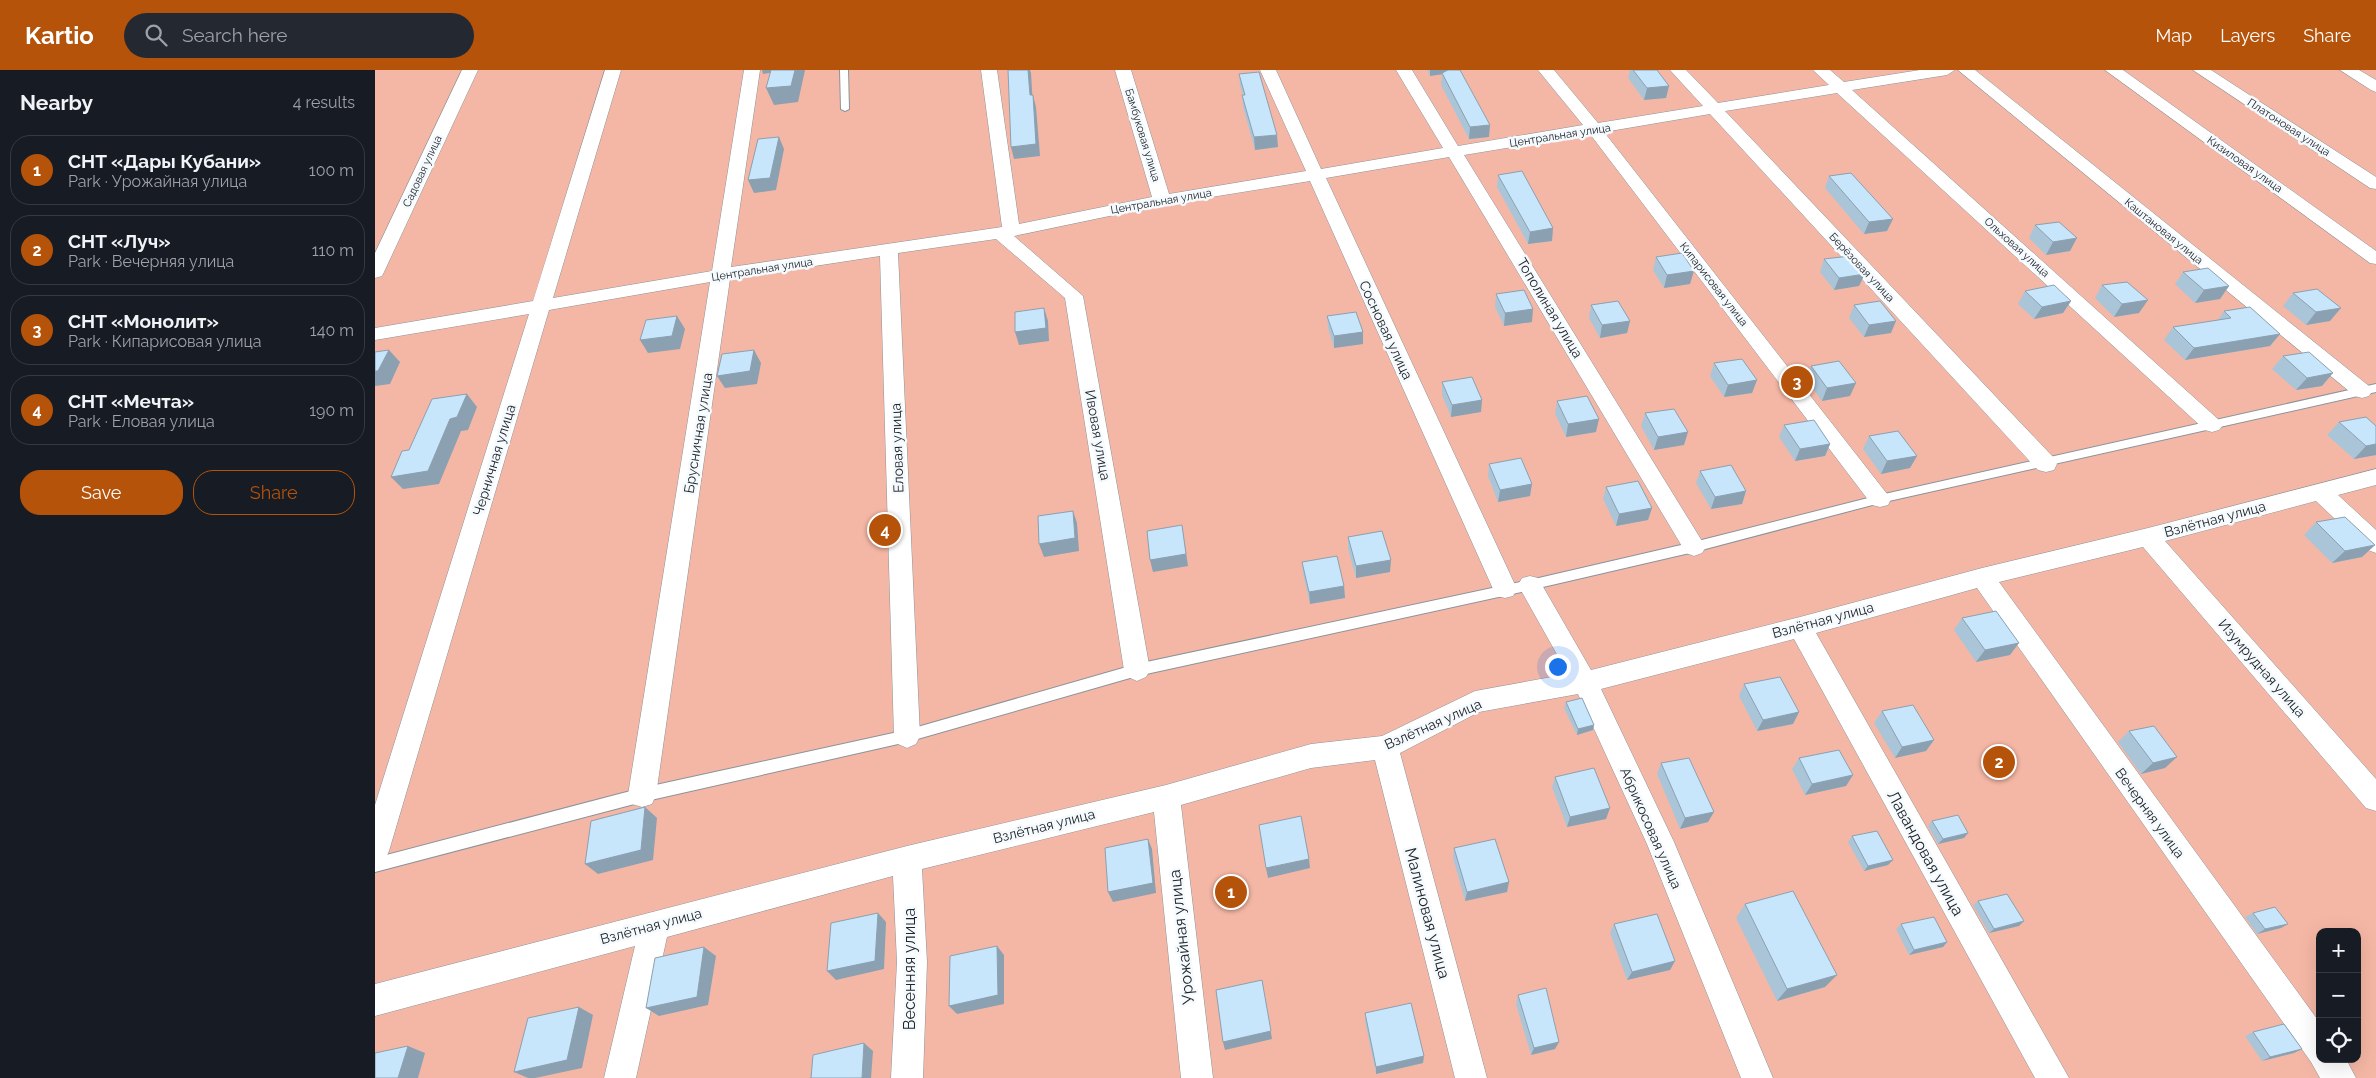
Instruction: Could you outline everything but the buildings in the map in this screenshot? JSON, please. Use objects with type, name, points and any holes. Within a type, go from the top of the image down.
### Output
[{"type":"street","name":"Садовая улица","points":[[375,272],[470,70]]},
{"type":"street","name":"Черничная улица","points":[[375,851],[613,70]]},
{"type":"street","name":"Брусничная улица","points":[[642,795],[752,70]]},
{"type":"street","points":[[989,70],[1005,231]]},
{"type":"street","name":"Бамбуковая улица","points":[[1123,70],[1163,200]]},
{"type":"street","name":"Сосновая улица","points":[[1268,70],[1316,174],[1517,587]]},
{"type":"street","name":"Тополиная улица","points":[[1404,70],[1694,547]]},
{"type":"street","name":"Кипарисовая улица","points":[[1546,70],[1880,499]]},
{"type":"street","name":"Берёзовая улица","points":[[1678,70],[2046,464]]},
{"type":"street","name":"Ольховая улица","points":[[1821,70],[2212,425]]},
{"type":"street","name":"Центральная улица","points":[[375,334],[722,275],[1005,231],[1163,200],[1947,70]]},
{"type":"street","name":"Каштановая улица","points":[[1966,70],[2369,390]]},
{"type":"street","name":"Кизиловая улица","points":[[2113,70],[2376,258]]},
{"type":"street","name":"Платоновая улица","points":[[2201,70],[2376,184]]},
{"type":"street","points":[[2348,70],[2376,87]]},
{"type":"street","name":"Ивовая улица","points":[[1005,231],[1075,296],[1137,670]]},
{"type":"street","name":"Еловая улица","points":[[889,249],[907,736]]},
{"type":"street","name":"Взлётная улица","points":[[375,1000],[907,859],[1166,797],[1311,756],[1385,747],[1475,702],[1585,682],[1800,627],[1982,577],[2148,537],[2376,477]]},
{"type":"street","points":[[2319,491],[2376,544]]},
{"type":"street","name":"Изумрудная улица","points":[[2148,537],[2376,799]]},
{"type":"street","name":"Вечерняя улица","points":[[1982,577],[2316,1044]]},
{"type":"street","name":"Абрикосовая улица","points":[[1517,587],[1585,682],[1660,842],[1757,1078]]},
{"type":"street","name":"Лавандовая улица","points":[[1800,627],[2053,1078]]},
{"type":"street","name":"Малиновая улица","points":[[1385,747],[1471,1078]]},
{"type":"street","name":"Урожайная улица","points":[[1166,797],[1197,1078]]},
{"type":"street","name":"Весенняя улица","points":[[907,859],[912,962],[907,1078]]},
{"type":"street","points":[[620,1078],[655,925]]},
{"type":"street","points":[[2329,1063],[2340,1078]]},
{"type":"lane","points":[[845,70],[845,109]]},
{"type":"lane","points":[[375,865],[642,795],[907,736],[1137,670],[1694,547],[1880,499],[2046,464],[2369,390]]},
{"type":"shaded area","points":[[375,70],[2376,70],[2376,1078],[375,1078]]},
{"type":"place","name":"СНТ «Монолит»","points":[[1797,382]]},
{"type":"place","name":"СНТ «Мечта»","points":[[885,530]]},
{"type":"place","name":"СНТ «Луч»","points":[[1999,762]]},
{"type":"place","name":"СНТ «Дары Кубани»","points":[[1231,892]]}]
